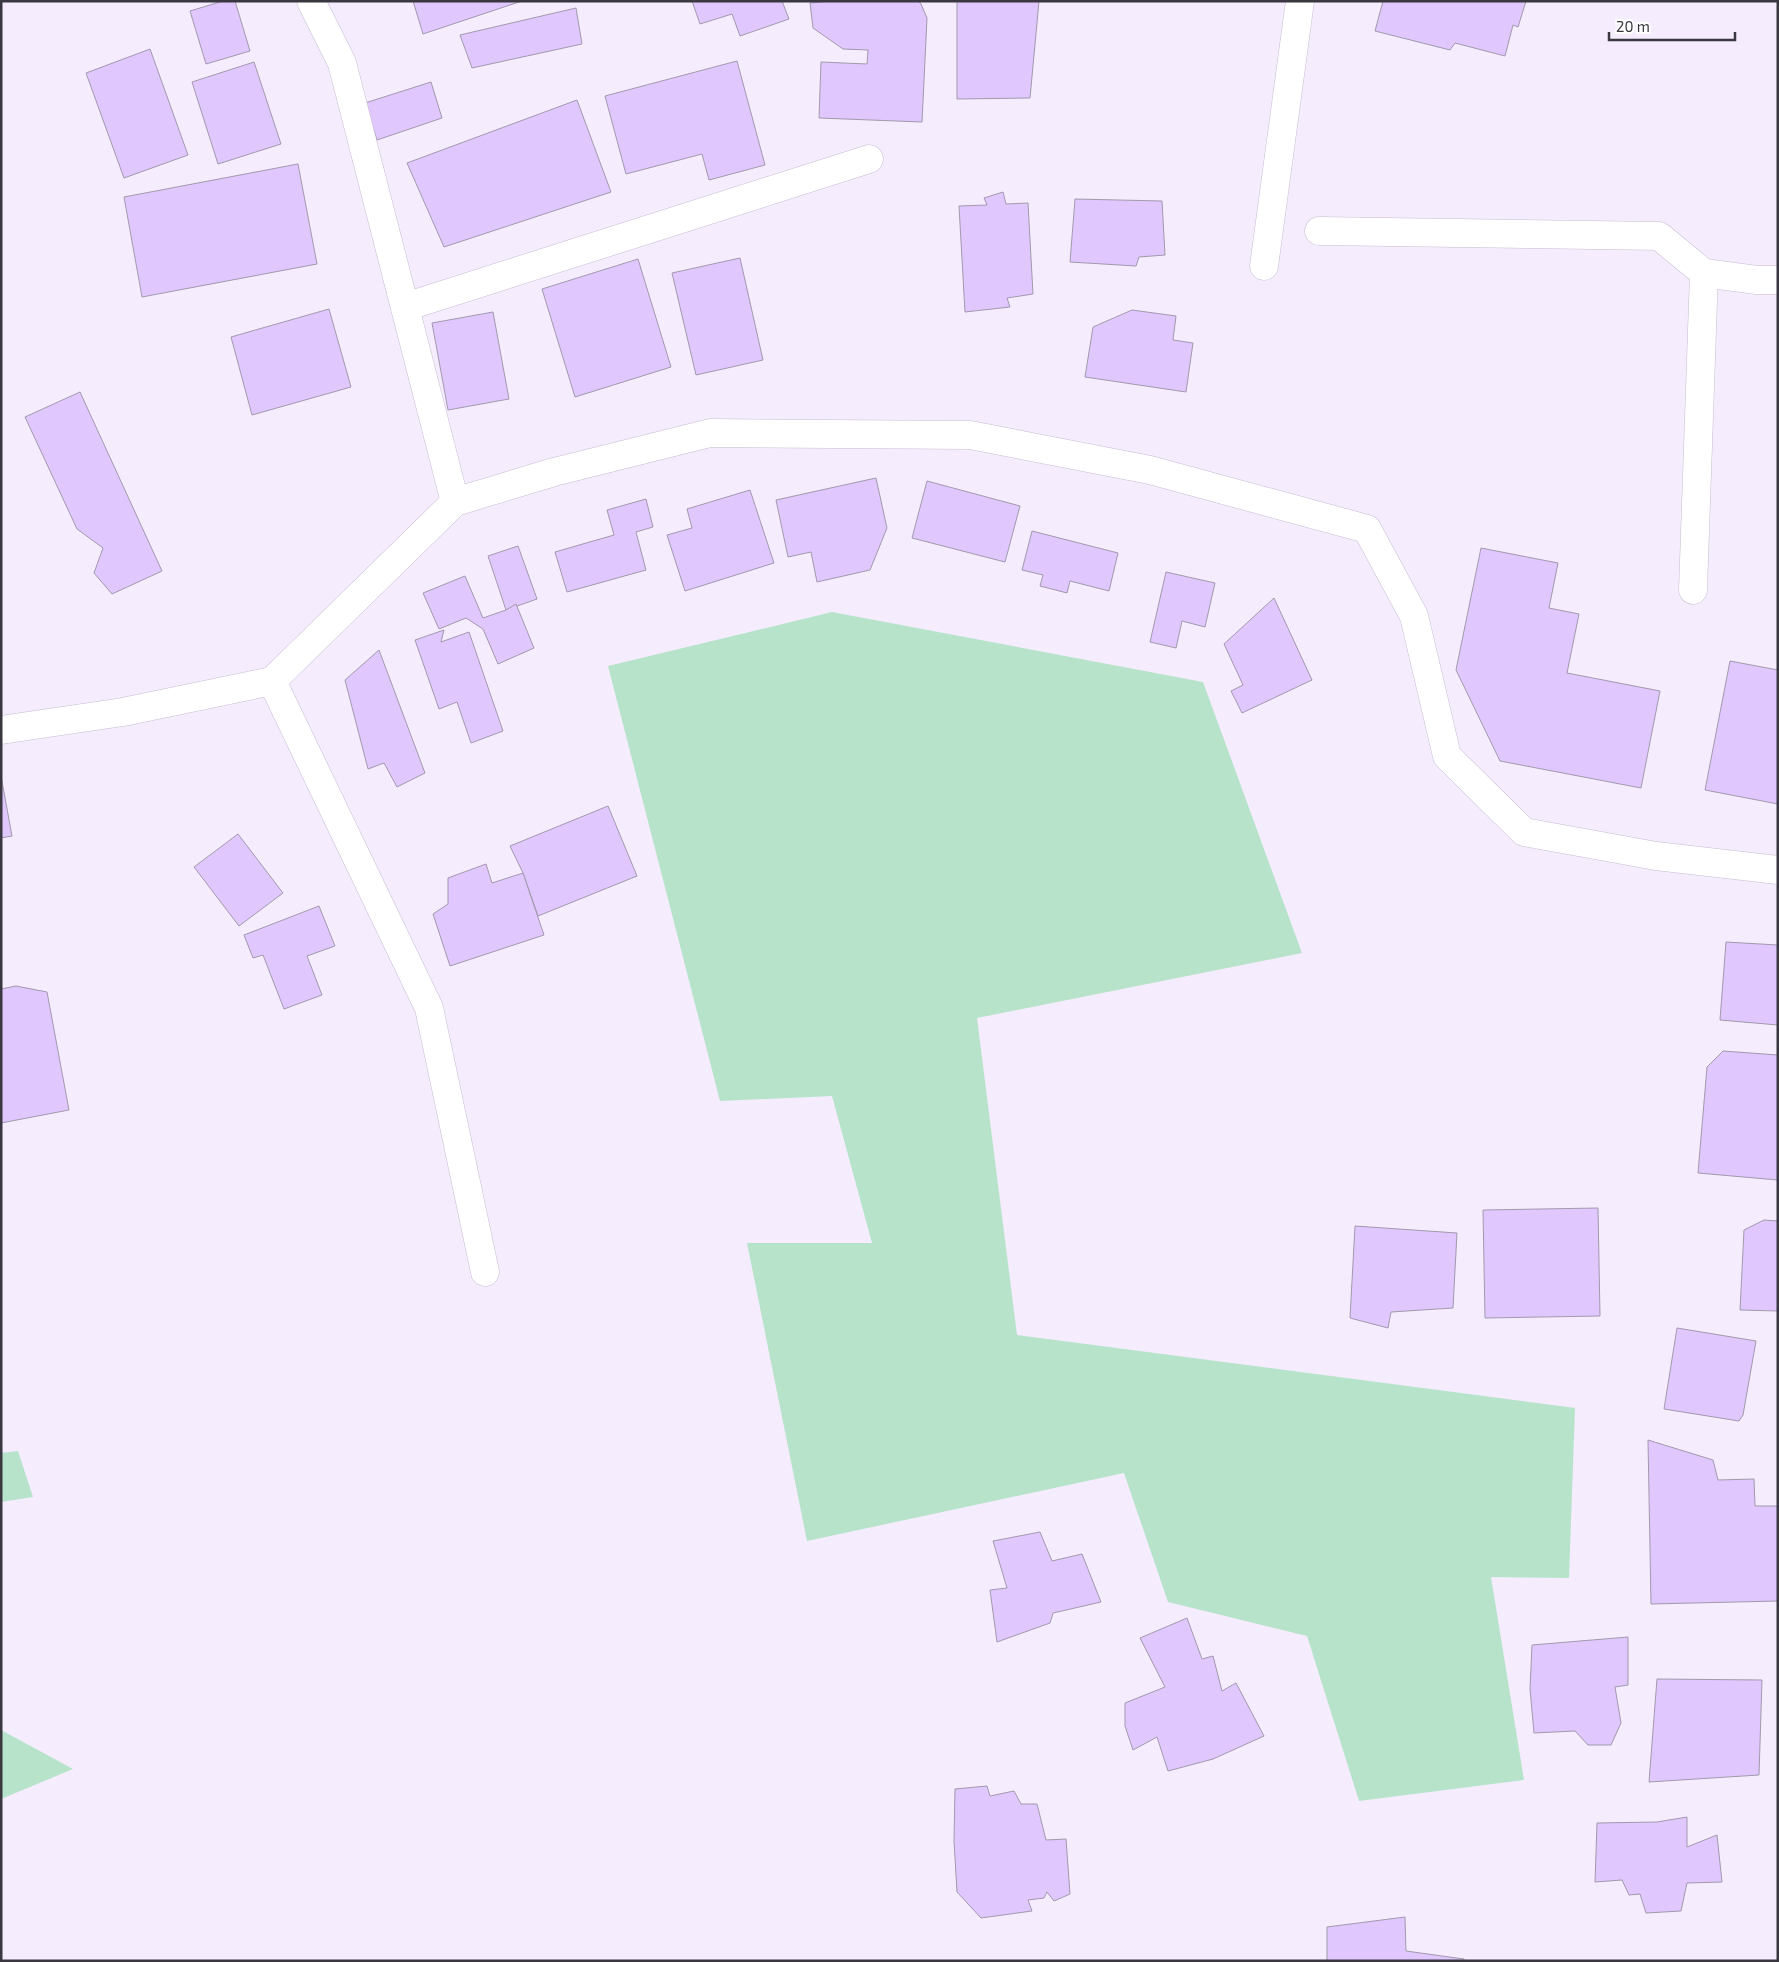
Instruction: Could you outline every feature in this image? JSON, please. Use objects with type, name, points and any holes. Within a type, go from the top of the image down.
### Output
[{"type":"street","points":[[310,1],[342,63],[456,502]]},
{"type":"street","points":[[1264,266],[1300,1]]},
{"type":"street","points":[[405,307],[868,160]]},
{"type":"street","points":[[1319,231],[1659,236],[1704,273],[1758,280],[1778,280]]},
{"type":"street","points":[[1693,590],[1704,273]]},
{"type":"street","points":[[1,730],[123,712],[272,682],[456,502],[554,472],[710,433],[970,435],[1150,470],[1367,529],[1414,616],[1447,756],[1524,832],[1656,856],[1778,870]]},
{"type":"street","points":[[272,682],[429,1008],[485,1272]]},
{"type":"green space","points":[[832,612],[1203,682],[1302,953],[977,1018],[1017,1335],[1575,1408],[1569,1578],[1491,1577],[1524,1780],[1359,1801],[1307,1636],[1168,1602],[1124,1473],[807,1541],[747,1243],[872,1243],[832,1096],[720,1101],[608,666]]},
{"type":"green space","points":[[18,1451],[33,1497],[1,1502],[1,1453]]},
{"type":"green space","points":[[1,1730],[73,1769],[1,1799]]},
{"type":"building","points":[[223,1],[235,1],[250,51],[206,64],[190,11]]},
{"type":"building","points":[[413,1],[522,1],[423,34]]},
{"type":"building","points":[[692,1],[782,1],[789,19],[740,36],[732,14],[700,24]]},
{"type":"building","points":[[830,1],[918,1],[921,4],[927,18],[922,122],[819,118],[821,62],[867,64],[868,50],[843,49],[813,28],[810,3]]},
{"type":"building","points":[[957,1],[1039,1],[1030,98],[957,99]]},
{"type":"building","points":[[1383,1],[1526,1],[1518,27],[1513,25],[1505,56],[1455,43],[1450,50],[1375,31]]},
{"type":"building","points":[[576,8],[582,44],[472,68],[460,35]]},
{"type":"building","points":[[150,49],[188,155],[124,178],[86,73]]},
{"type":"building","points":[[737,61],[765,165],[709,180],[702,154],[626,174],[605,96]]},
{"type":"building","points":[[254,62],[281,144],[218,164],[192,82]]},
{"type":"building","points":[[431,82],[442,118],[377,140],[365,103]]},
{"type":"building","points":[[577,100],[611,192],[444,247],[407,163]]},
{"type":"building","points":[[298,164],[317,264],[142,297],[124,197]]},
{"type":"building","points":[[1003,192],[1006,204],[1028,203],[1033,294],[1007,298],[1010,307],[965,312],[959,206],[987,205],[984,198]]},
{"type":"building","points":[[1075,199],[1162,201],[1165,255],[1139,257],[1136,266],[1070,262]]},
{"type":"building","points":[[740,258],[763,360],[696,375],[672,273]]},
{"type":"building","points":[[638,259],[671,367],[575,397],[542,289]]},
{"type":"building","points":[[329,309],[351,387],[252,415],[231,337]]},
{"type":"building","points":[[1132,310],[1176,316],[1173,340],[1193,343],[1186,392],[1085,377],[1093,327]]},
{"type":"building","points":[[493,312],[509,399],[448,410],[432,323]]},
{"type":"building","points":[[80,392],[162,571],[112,594],[94,573],[103,548],[77,529],[25,417]]},
{"type":"building","points":[[876,478],[887,528],[870,570],[817,582],[811,552],[788,557],[776,500]]},
{"type":"building","points":[[927,481],[1020,506],[1005,562],[912,538]]},
{"type":"building","points":[[750,490],[774,563],[685,591],[667,535],[692,528],[687,509]]},
{"type":"building","points":[[646,499],[653,527],[636,532],[646,570],[567,592],[555,552],[614,535],[607,510]]},
{"type":"building","points":[[1032,531],[1118,553],[1109,591],[1070,581],[1067,593],[1040,586],[1043,575],[1022,570]]},
{"type":"building","points":[[518,546],[537,599],[506,610],[488,556]]},
{"type":"building","points":[[1481,548],[1558,563],[1549,608],[1579,614],[1567,673],[1660,691],[1641,788],[1500,761],[1456,670]]},
{"type":"building","points":[[1166,572],[1215,583],[1205,627],[1182,621],[1176,648],[1150,642]]},
{"type":"building","points":[[465,576],[483,618],[506,610],[516,604],[534,648],[498,664],[483,629],[466,618],[439,629],[423,593]]},
{"type":"building","points":[[1274,598],[1312,680],[1242,713],[1231,691],[1243,685],[1224,644]]},
{"type":"building","points":[[444,630],[441,642],[469,632],[503,731],[471,743],[457,702],[439,709],[415,640]]},
{"type":"building","points":[[379,650],[425,773],[397,787],[384,763],[368,769],[345,680]]},
{"type":"building","points":[[1730,661],[1778,670],[1778,804],[1705,790]]},
{"type":"building","points":[[1,776],[12,836],[1,838]]},
{"type":"building","points":[[608,806],[637,876],[538,916],[523,873],[510,846]]},
{"type":"building","points":[[238,834],[283,893],[239,926],[194,867]]},
{"type":"building","points":[[486,864],[492,883],[523,873],[544,935],[450,966],[433,914],[448,904],[448,878]]},
{"type":"building","points":[[319,906],[335,946],[307,956],[322,995],[284,1009],[263,955],[253,958],[244,935]]},
{"type":"building","points":[[1726,942],[1778,945],[1778,1025],[1720,1020]]},
{"type":"building","points":[[16,986],[47,992],[69,1110],[1,1123],[1,989]]},
{"type":"building","points":[[1723,1051],[1778,1055],[1778,1180],[1698,1173],[1707,1067]]},
{"type":"building","points":[[1598,1208],[1600,1316],[1485,1318],[1483,1210]]},
{"type":"building","points":[[1764,1220],[1778,1221],[1778,1311],[1740,1310],[1744,1230]]},
{"type":"building","points":[[1355,1226],[1457,1233],[1453,1308],[1391,1312],[1388,1328],[1350,1318]]},
{"type":"building","points":[[1677,1328],[1756,1341],[1743,1415],[1739,1421],[1664,1409]]},
{"type":"building","points":[[1648,1440],[1713,1460],[1718,1480],[1754,1479],[1755,1506],[1778,1506],[1778,1601],[1651,1604]]},
{"type":"building","points":[[1040,1532],[1052,1561],[1082,1554],[1101,1602],[1053,1613],[1050,1623],[997,1642],[990,1590],[1007,1588],[993,1541]]},
{"type":"building","points":[[1187,1618],[1202,1659],[1213,1656],[1222,1691],[1236,1683],[1264,1736],[1213,1759],[1168,1771],[1157,1737],[1133,1750],[1125,1726],[1125,1703],[1165,1687],[1140,1638]]},
{"type":"building","points":[[1628,1637],[1628,1685],[1615,1687],[1621,1723],[1611,1745],[1588,1745],[1575,1731],[1534,1733],[1530,1689],[1532,1645]]},
{"type":"building","points":[[1657,1679],[1762,1680],[1759,1775],[1649,1782]]},
{"type":"building","points":[[987,1786],[990,1796],[1014,1791],[1021,1804],[1037,1804],[1046,1840],[1066,1839],[1070,1894],[1054,1901],[1047,1892],[1044,1898],[1028,1900],[1032,1911],[981,1918],[957,1892],[954,1841],[955,1789]]},
{"type":"building","points":[[1687,1817],[1687,1847],[1717,1835],[1722,1882],[1687,1883],[1681,1911],[1646,1913],[1640,1894],[1629,1895],[1622,1880],[1595,1882],[1597,1823],[1657,1822]]},
{"type":"building","points":[[1405,1917],[1406,1951],[1464,1959],[1464,1961],[1327,1961],[1327,1927]]}]
